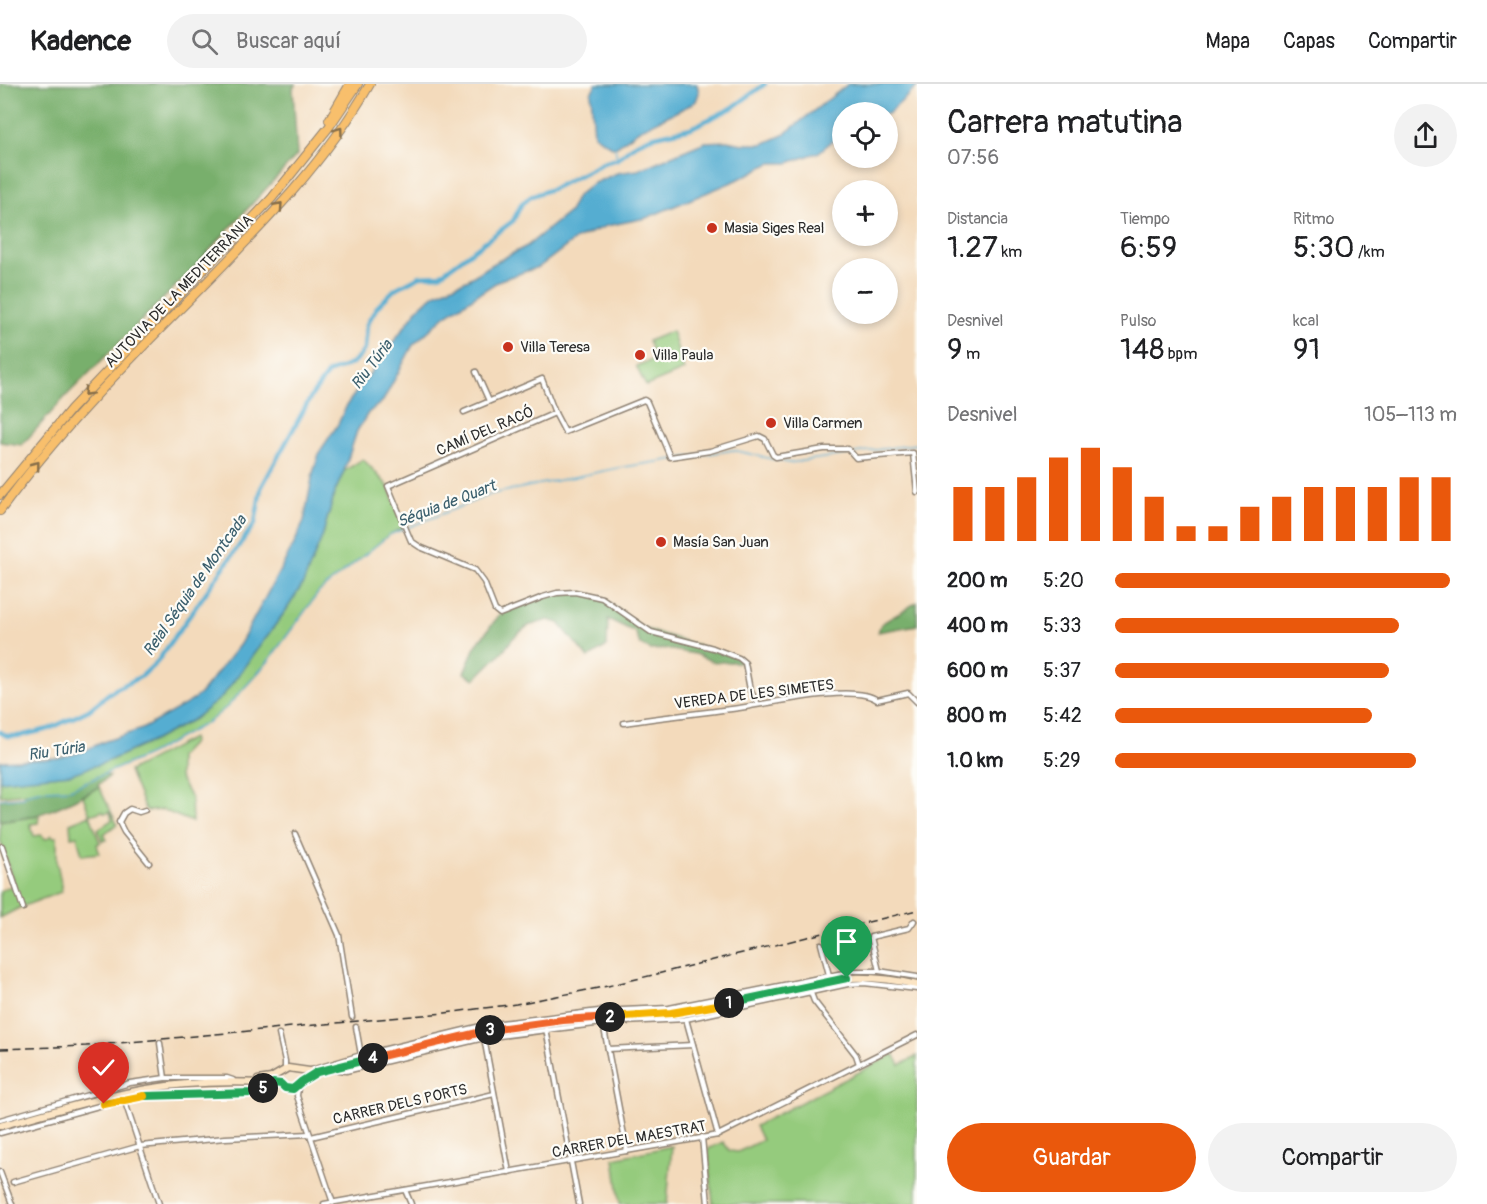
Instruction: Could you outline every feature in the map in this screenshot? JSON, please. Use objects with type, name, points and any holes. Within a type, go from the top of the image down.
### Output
[{"type":"highway","points":[[297,169],[298,162],[326,125],[350,84]]},
{"type":"highway","name":"AUTOVIA DE LA MEDITERRÀNIA","points":[[0,495],[71,409],[246,227],[297,169],[329,128],[358,84]]},
{"type":"highway","name":"AUTOVIA DE LA MEDITERRÀNIA","points":[[0,511],[79,414],[282,203],[338,133],[370,86]]},
{"type":"main road","points":[[252,1082],[285,1070],[317,1072],[483,1032],[523,1025],[671,1013],[847,978],[869,977],[895,980],[917,986]]},
{"type":"main road","points":[[281,1084],[285,1070]]},
{"type":"main road","points":[[296,1086],[298,1071]]},
{"type":"main road","points":[[0,1126],[149,1088],[252,1082],[281,1084],[285,1088],[296,1086],[317,1072]]},
{"type":"street","points":[[476,372],[489,401]]},
{"type":"street","points":[[464,412],[542,379],[555,413]]},
{"type":"street","name":"CAMÍ DEL RACÓ","points":[[758,704],[750,690],[745,663],[730,653],[651,632],[613,605],[588,594],[558,593],[500,614],[495,610],[484,582],[475,570],[420,547],[408,535],[388,486],[555,413],[565,432],[644,400],[647,402],[670,457],[710,451],[759,436],[765,439],[776,457],[824,449],[848,449],[856,458],[914,453],[917,492]]},
{"type":"street","name":"VEREDA DE LES SIMETES","points":[[624,723],[817,695],[859,695],[873,697],[877,700],[908,693],[917,702]]},
{"type":"street","points":[[145,810],[139,812],[130,809],[124,813],[119,822],[149,863]]},
{"type":"street","points":[[296,834],[339,935],[352,1017]]},
{"type":"street","points":[[3,846],[23,908]]},
{"type":"street","points":[[879,971],[871,937],[909,928],[914,921]]},
{"type":"street","points":[[821,944],[829,975]]},
{"type":"street","points":[[307,1072],[361,1055],[485,1024],[599,1011],[669,1008],[768,990],[853,971],[879,971],[917,986]]},
{"type":"street","points":[[331,1069],[346,1071],[484,1038],[546,1029],[603,1023],[686,1019],[848,984],[864,983],[905,988],[917,986]]},
{"type":"street","points":[[811,993],[814,1001],[856,1054],[859,1064]]},
{"type":"street","points":[[686,1019],[718,1135]]},
{"type":"street","points":[[603,1023],[627,1151]]},
{"type":"street","points":[[356,1027],[361,1055]]},
{"type":"street","points":[[546,1029],[579,1204]]},
{"type":"street","points":[[279,1034],[285,1070]]},
{"type":"street","name":"CARRER DEL MAESTRAT","points":[[324,1204],[718,1135],[917,1035]]},
{"type":"street","points":[[484,1038],[509,1172]]},
{"type":"street","points":[[160,1043],[165,1078]]},
{"type":"street","points":[[608,1049],[693,1045]]},
{"type":"street","points":[[0,1120],[130,1083],[165,1078],[227,1078],[239,1082]]},
{"type":"street","points":[[0,1133],[124,1099],[147,1096],[253,1093],[273,1083]]},
{"type":"street","points":[[296,1086],[297,1096],[333,1203]]},
{"type":"street","name":"CARRER DELS PORTS","points":[[13,1182],[140,1146],[225,1138],[310,1135],[494,1094]]},
{"type":"street","points":[[124,1099],[159,1204]]},
{"type":"street","points":[[702,1137],[708,1204]]},
{"type":"street","points":[[0,1172],[12,1204]]},
{"type":"street","points":[[405,1190],[411,1204]]},
{"type":"green space","points":[[0,84],[296,84],[293,88],[297,155],[185,277],[66,396],[22,445],[0,442]]},
{"type":"green space","points":[[672,331],[684,370],[646,386],[636,366],[655,359],[648,341]]},
{"type":"green space","points":[[363,459],[388,486],[404,527],[389,535],[319,592],[267,663],[228,706],[210,721],[150,754],[70,789],[0,796],[0,781],[106,762],[194,719],[222,696],[287,609],[314,557],[344,471]]},
{"type":"green space","points":[[557,593],[588,594],[602,598],[643,628],[739,658],[740,662],[714,662],[695,654],[666,649],[651,650],[640,644],[635,632],[608,619],[607,646],[588,658],[559,623],[548,620],[528,626],[512,639],[475,679],[464,673],[475,647],[500,614]]},
{"type":"green space","points":[[917,602],[917,625],[878,632],[881,624]]},
{"type":"green space","points":[[192,738],[193,742],[179,757],[179,777],[191,798],[192,822],[163,810],[148,811],[145,809],[129,771]]},
{"type":"green space","points":[[103,774],[110,776],[98,785],[99,787],[64,805],[26,818],[0,820],[0,799],[22,797],[43,790],[70,789]]},
{"type":"green space","points":[[99,787],[117,824],[104,834],[107,840],[102,841],[98,829],[112,820],[110,812],[102,811],[90,815],[83,796]]},
{"type":"green space","points":[[90,815],[100,843],[97,844],[99,853],[82,855],[77,836],[71,837],[70,823]]},
{"type":"green space","points":[[39,816],[38,823],[30,824],[34,836],[41,835],[46,839],[52,835],[57,837],[57,863],[61,892],[21,907],[0,918],[0,891],[14,885],[0,839],[0,822]]},
{"type":"green space","points":[[894,1054],[900,1065],[917,1056],[917,1204],[713,1204],[708,1149],[723,1142],[730,1151],[738,1152],[762,1140],[755,1126]]},
{"type":"green space","points":[[672,1146],[667,1204],[620,1204],[614,1158]]},
{"type":"water","points":[[596,84],[697,84],[699,93],[692,104],[639,130],[617,146],[612,147],[594,135],[591,93]]},
{"type":"water","points":[[848,84],[917,84],[917,87],[898,105],[898,102],[832,102],[832,141],[819,152],[788,163],[770,163],[737,180],[646,218],[606,226],[576,239],[539,267],[500,280],[446,315],[413,345],[383,401],[368,413],[357,431],[322,537],[303,584],[222,697],[194,719],[106,762],[71,774],[0,781],[0,761],[58,758],[82,752],[103,742],[142,729],[190,702],[201,693],[240,644],[294,544],[304,521],[313,473],[320,451],[337,426],[348,403],[419,307],[435,294],[469,279],[527,246],[569,212],[577,196],[592,184],[617,173],[638,170],[705,142],[763,144],[783,135]]},
{"type":"waterway","name":"Reial Séquia de Montcada","points":[[0,732],[7,736],[19,736],[49,729],[89,710],[112,691],[142,676],[157,662],[255,523],[261,488],[312,395],[328,373],[351,364],[359,357],[365,348],[367,324],[377,307],[395,289],[420,276],[440,275],[513,221],[522,203],[532,196],[554,188],[603,163],[617,159],[637,143],[651,137],[691,128],[732,108],[765,84]]},
{"type":"waterway","points":[[615,147],[617,159]]},
{"type":"waterway","name":"Séquia de Quart","points":[[855,453],[917,444]]},
{"type":"waterway","name":"Séquia de Quart","points":[[0,799],[22,797],[43,790],[70,789],[150,754],[210,721],[228,706],[267,663],[319,592],[389,535],[492,494],[618,468],[733,450],[789,463],[850,454]]},
{"type":"railway","points":[[0,1049],[86,1046],[445,1013],[516,1004],[608,986],[917,910]]},
{"type":"place","name":"Masia Siges Real","points":[[712,228]]},
{"type":"place","name":"Villa Teresa","points":[[508,347]]},
{"type":"place","name":"Villa Paula","points":[[640,355]]},
{"type":"place","name":"Villa Carmen","points":[[771,423]]},
{"type":"place","name":"Masía San Juan","points":[[661,542]]},
{"type":"route","points":[[104,1104],[147,1096],[253,1093],[273,1083],[293,1089],[317,1072],[483,1032],[563,1020],[671,1013],[847,978]]},
{"type":"water label","name":"Riu Túria","points":[[371,364]]},
{"type":"water label","name":"Riu Túria","points":[[56,750]]}]
